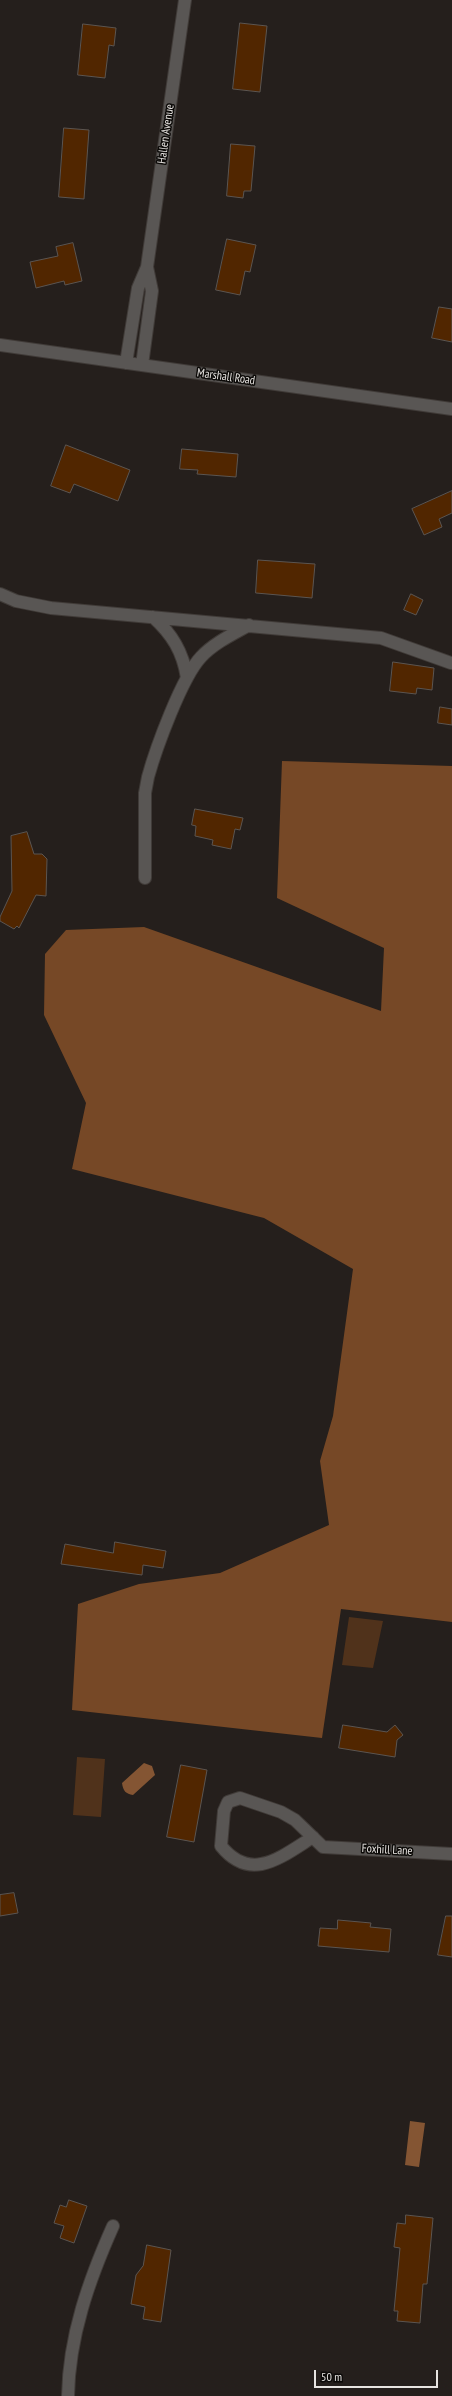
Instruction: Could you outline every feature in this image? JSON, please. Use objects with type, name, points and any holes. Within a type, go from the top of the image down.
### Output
[{"type":"street","name":"Hallen Avenue","points":[[126,363],[138,288],[147,267],[185,0]]},
{"type":"street","name":"Hallen Avenue","points":[[142,365],[152,291],[147,267]]},
{"type":"street","name":"Marshall Road","points":[[0,345],[452,409]]},
{"type":"street","points":[[0,594],[16,601],[51,608],[381,638],[451,663]]},
{"type":"street","points":[[153,617],[176,642],[181,653],[187,678]]},
{"type":"street","points":[[145,878],[145,793],[148,777],[187,678],[205,653],[249,625]]},
{"type":"street","points":[[240,1798],[281,1812],[295,1820],[313,1837],[272,1862],[250,1865],[228,1856],[220,1846],[224,1811],[228,1802],[240,1798]]},
{"type":"street","name":"Foxhill Lane","points":[[313,1837],[323,1847],[452,1854]]},
{"type":"street","points":[[68,2396],[72,2350],[85,2295],[93,2271],[113,2226]]},
{"type":"shaded area","points":[[282,761],[452,766],[452,1622],[341,1609],[322,1738],[72,1710],[78,1604],[139,1584],[220,1573],[329,1525],[320,1461],[333,1416],[353,1269],[264,1218],[72,1169],[86,1103],[44,1015],[45,954],[66,930],[144,927],[381,1011],[384,948],[277,898]]},
{"type":"shaded area","points":[[349,1617],[383,1621],[373,1668],[342,1665]]},
{"type":"shaded area","points":[[77,1757],[105,1759],[101,1817],[73,1815]]},
{"type":"shaded area","points":[[144,1763],[152,1766],[155,1775],[133,1795],[128,1794],[125,1792],[122,1783]]},
{"type":"shaded area","points":[[410,2121],[425,2123],[419,2167],[405,2165]]},
{"type":"building","points":[[240,23],[267,26],[260,92],[233,89]]},
{"type":"building","points":[[83,24],[116,28],[114,46],[109,45],[105,78],[78,75]]},
{"type":"building","points":[[64,128],[89,130],[84,199],[59,197]]},
{"type":"building","points":[[231,144],[255,146],[251,191],[244,191],[243,198],[227,196]]},
{"type":"building","points":[[227,239],[256,245],[250,272],[245,271],[240,295],[216,290]]},
{"type":"building","points":[[73,243],[82,281],[65,285],[64,281],[36,288],[30,262],[58,256],[56,247]]},
{"type":"building","points":[[439,307],[452,309],[452,342],[432,338]]},
{"type":"building","points":[[66,445],[130,470],[118,501],[74,484],[70,493],[51,486]]},
{"type":"building","points":[[182,449],[238,454],[236,477],[197,474],[198,470],[180,469]]},
{"type":"building","points":[[452,491],[452,513],[439,519],[442,527],[424,535],[412,509]]},
{"type":"building","points":[[258,560],[315,564],[312,598],[256,593]]},
{"type":"building","points":[[411,594],[423,600],[416,615],[404,610]]},
{"type":"building","points":[[393,662],[434,668],[432,690],[417,688],[416,694],[390,691]]},
{"type":"building","points":[[440,707],[452,709],[452,725],[438,723]]},
{"type":"building","points":[[195,809],[243,818],[240,830],[235,829],[231,849],[212,845],[213,840],[195,836],[196,826],[192,825]]},
{"type":"building","points":[[27,832],[34,854],[42,854],[47,859],[46,896],[36,895],[19,928],[17,926],[14,929],[0,921],[0,917],[12,891],[11,836]]},
{"type":"building","points":[[115,1542],[166,1551],[163,1568],[143,1565],[142,1575],[61,1564],[65,1544],[113,1553]]},
{"type":"building","points":[[343,1725],[387,1732],[395,1725],[403,1735],[397,1740],[395,1757],[339,1748]]},
{"type":"building","points":[[181,1765],[207,1770],[194,1842],[167,1837]]},
{"type":"building","points":[[14,1893],[18,1913],[0,1916],[0,1895]]},
{"type":"building","points":[[446,1916],[452,1916],[452,1957],[438,1955]]},
{"type":"building","points":[[338,1920],[371,1923],[370,1927],[391,1929],[389,1952],[318,1946],[320,1928],[337,1929]]},
{"type":"building","points":[[69,2200],[87,2206],[74,2243],[60,2238],[64,2226],[54,2223],[60,2205],[66,2207]]},
{"type":"building","points":[[406,2215],[433,2218],[427,2284],[423,2284],[420,2323],[397,2321],[398,2311],[394,2311],[400,2248],[394,2247],[397,2223],[405,2224]]},
{"type":"building","points":[[147,2245],[171,2250],[161,2322],[143,2319],[145,2307],[131,2304],[136,2275],[143,2266]]}]
